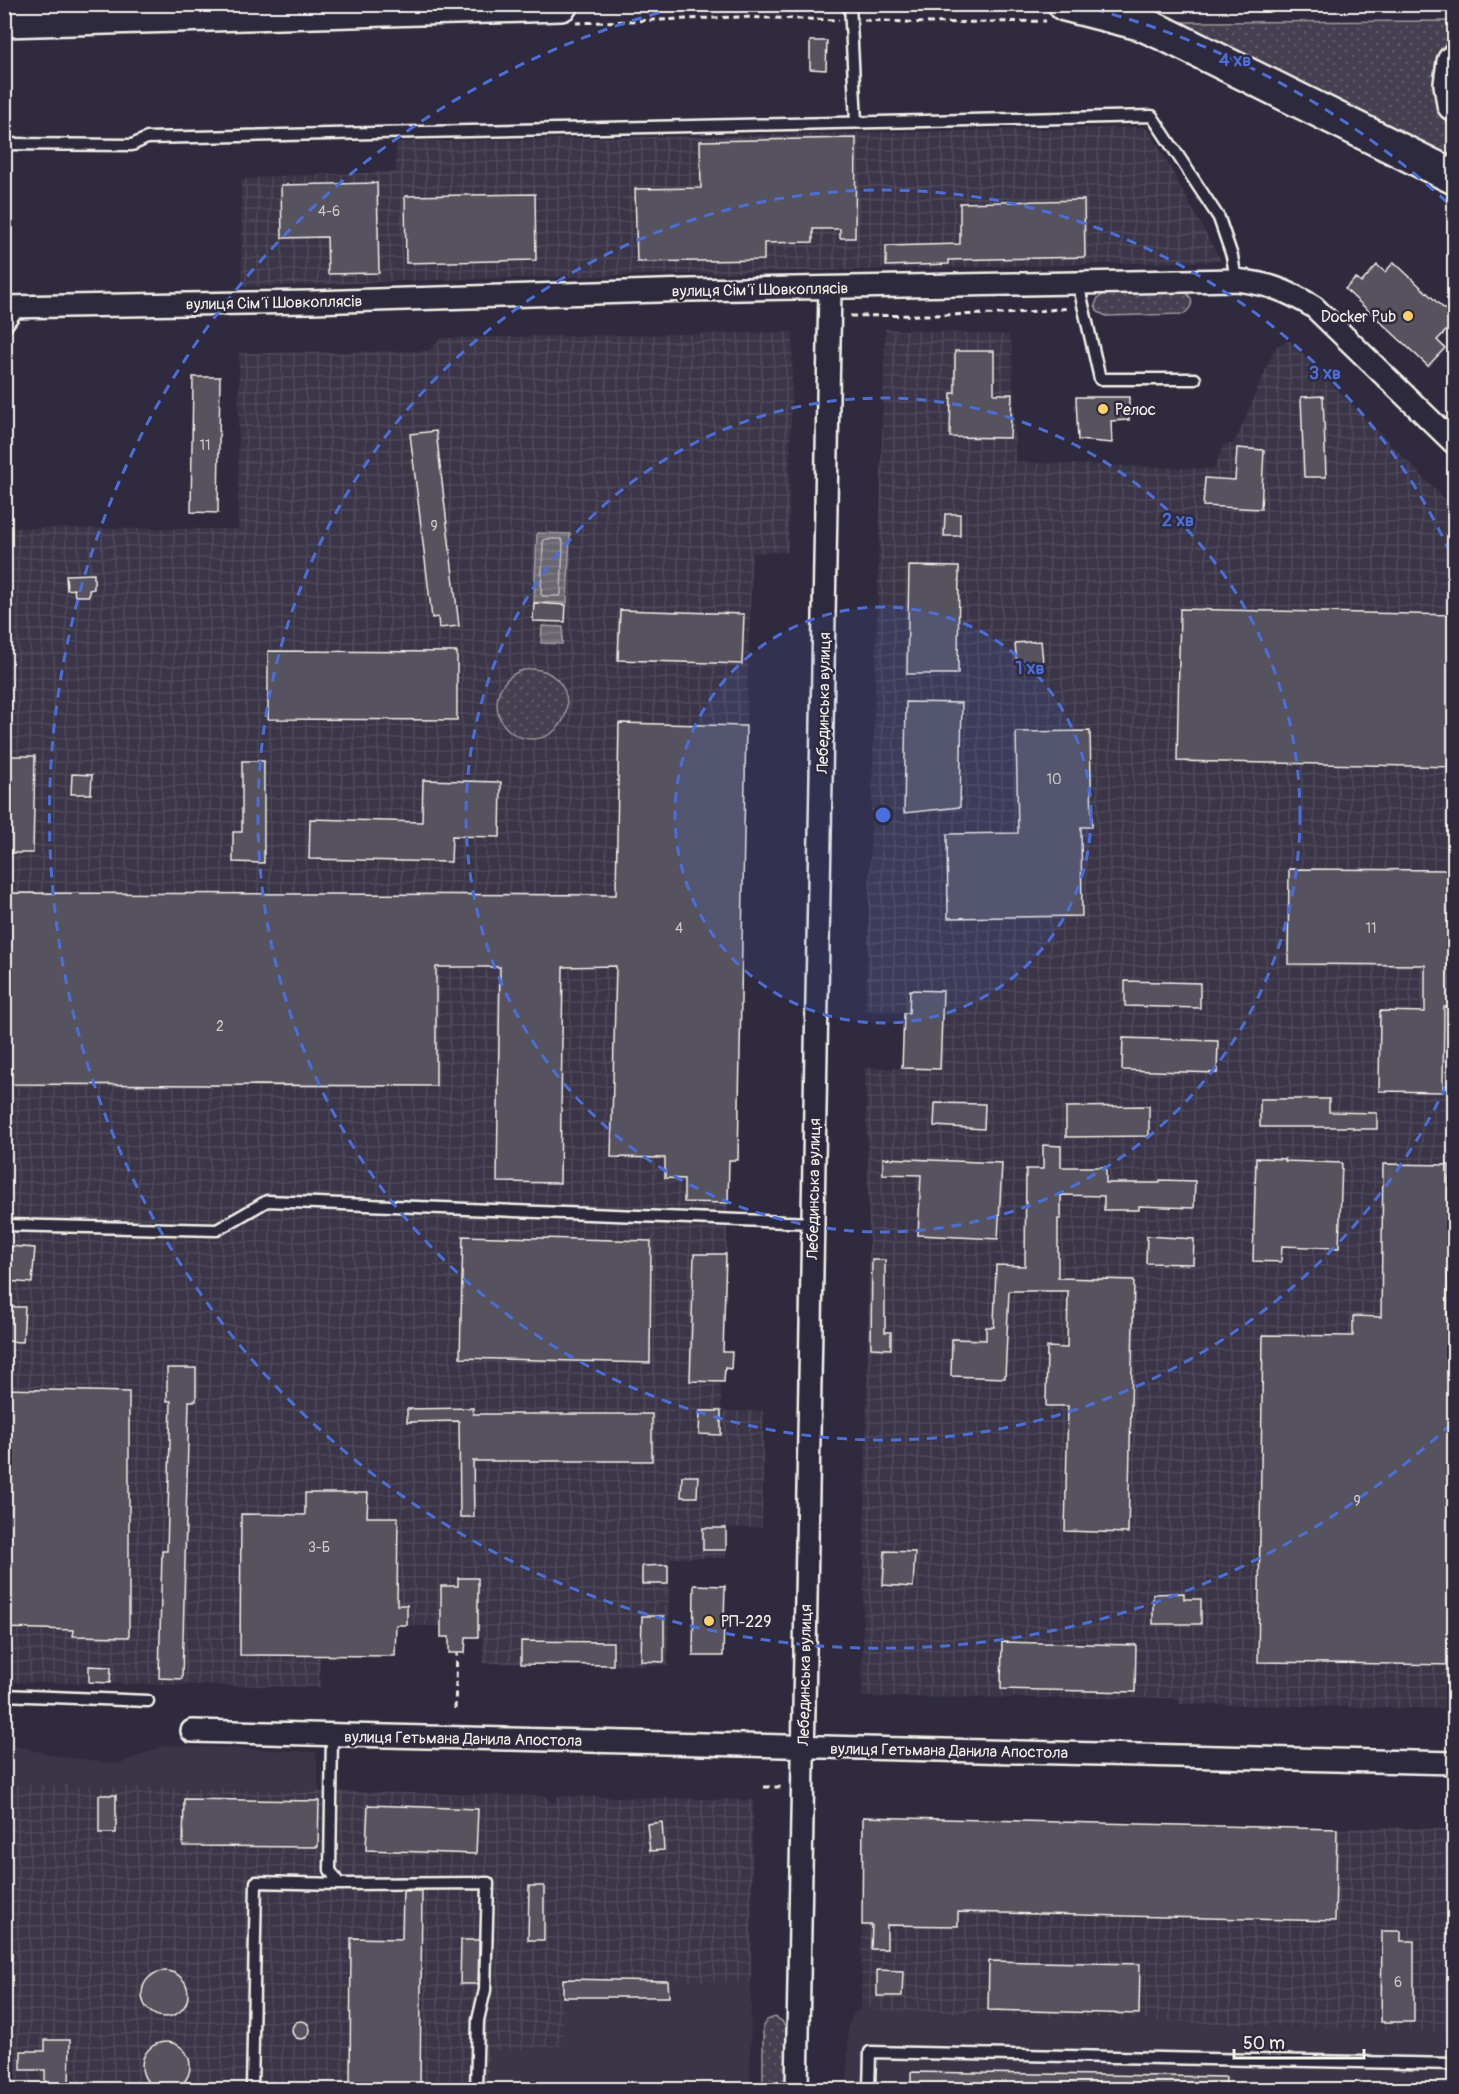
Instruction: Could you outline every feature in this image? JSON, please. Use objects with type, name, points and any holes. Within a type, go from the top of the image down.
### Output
[{"type":"main road","points":[[4,20],[561,4]]},
{"type":"main road","points":[[1065,4],[1140,23],[1167,34],[1455,177]]},
{"type":"main road","points":[[1455,62],[1451,84],[1455,104]]},
{"type":"street","name":"вулиця Сімʼї Шовкоплясів","points":[[12,307],[1236,280],[1287,291],[1314,307],[1455,443]]},
{"type":"street","name":"Лебединська вулиця","points":[[797,2090],[830,288]]},
{"type":"street","name":"вулиця Гетьмана Данила Апостола","points":[[192,1731],[1455,1763]]},
{"type":"lane","points":[[850,4],[856,122]]},
{"type":"lane","points":[[4,144],[132,145],[147,138],[1152,116],[1219,219],[1232,256],[1236,280]]},
{"type":"lane","points":[[1078,282],[1100,379],[1195,379]]},
{"type":"lane","points":[[4,329],[12,307]]},
{"type":"lane","points":[[4,1225],[217,1230],[267,1201],[813,1223]]},
{"type":"lane","points":[[4,1695],[148,1701]]},
{"type":"lane","points":[[332,1735],[330,1870],[339,1884]]},
{"type":"lane","points":[[252,2090],[256,1882],[488,1883],[484,1990],[478,2020],[476,2090]]},
{"type":"lane","points":[[869,2090],[870,2052],[1455,2064]]},
{"type":"path","points":[[1164,8],[1288,4]]},
{"type":"path","points":[[850,316],[1005,314],[1085,307]]},
{"type":"path","points":[[455,1709],[457,1653]]},
{"type":"path","points":[[764,1787],[790,1787]]},
{"type":"shaded area","points":[[1454,21],[1454,27],[1439,61],[1439,102],[1454,135],[1454,164],[1179,26],[1181,22]]},
{"type":"shaded area","points":[[1143,127],[1150,131],[1221,261],[398,281],[242,287],[241,180],[274,176],[396,172],[396,142]]},
{"type":"shaded area","points":[[1182,290],[1189,295],[1192,301],[1184,314],[1106,316],[1098,312],[1095,305],[1098,298],[1105,293]]},
{"type":"shaded area","points":[[885,329],[1009,335],[1012,346],[1015,462],[1214,469],[1224,444],[1234,444],[1276,346],[1290,341],[1454,509],[1454,1709],[1179,1704],[1179,1698],[862,1697],[869,1251],[865,1068],[902,1068],[904,1013],[866,1010]]},
{"type":"shaded area","points":[[793,332],[788,552],[752,553],[746,726],[738,1160],[729,1163],[724,1352],[732,1352],[731,1369],[725,1368],[724,1382],[721,1382],[721,1411],[764,1411],[762,1527],[726,1528],[726,1558],[670,1558],[668,1666],[483,1663],[483,1637],[466,1637],[465,1653],[449,1653],[449,1637],[441,1637],[440,1626],[396,1625],[395,1656],[320,1656],[320,1687],[5,1682],[5,528],[238,529],[239,353],[429,351],[441,338]]},
{"type":"shaded area","points":[[532,669],[545,672],[557,679],[564,691],[567,704],[564,717],[557,729],[545,736],[532,739],[519,736],[507,729],[500,717],[497,704],[500,691],[507,679],[519,672]]},
{"type":"shaded area","points":[[5,1743],[52,1755],[119,1764],[165,1745],[316,1752],[319,1791],[5,1784]]},
{"type":"shaded area","points":[[5,1784],[544,1796],[554,1804],[558,1796],[753,1800],[751,1982],[563,1979],[563,2046],[489,2051],[489,2089],[5,2090]]},
{"type":"shaded area","points":[[863,1817],[1337,1829],[1384,1827],[1454,1829],[1454,2033],[861,2009]]},
{"type":"shaded area","points":[[563,1979],[751,1982],[750,2089],[489,2090],[489,2051],[563,2046]]},
{"type":"shaded area","points":[[861,2009],[1454,2033],[1454,2089],[847,2090],[848,2026],[854,2013]]},
{"type":"shaded area","points":[[775,2017],[786,2027],[786,2089],[763,2089],[763,2026],[767,2020]]},
{"type":"water","points":[[537,533],[570,534],[567,603],[534,602]]},
{"type":"water","points":[[542,626],[563,627],[562,644],[541,643]]},
{"type":"building","points":[[810,41],[827,41],[826,70],[810,69]]},
{"type":"building","points":[[856,138],[855,238],[840,238],[840,229],[813,229],[813,242],[764,243],[764,260],[637,262],[635,189],[701,188],[700,141]]},
{"type":"building","points":[[377,183],[379,273],[328,274],[327,237],[282,238],[281,185]]},
{"type":"building","points":[[535,194],[536,260],[406,263],[405,196]]},
{"type":"building","points":[[1084,200],[1085,257],[949,260],[949,264],[886,266],[886,246],[960,244],[960,203]]},
{"type":"building","points":[[1394,262],[1455,319],[1455,322],[1437,340],[1445,348],[1428,366],[1345,289],[1356,278],[1361,283],[1377,265],[1385,272]]},
{"type":"building","points":[[955,351],[994,351],[994,394],[1012,394],[1010,438],[950,437],[951,393],[955,393]]},
{"type":"building","points":[[193,377],[220,377],[218,513],[191,512]]},
{"type":"building","points":[[1323,396],[1326,477],[1304,477],[1301,397]]},
{"type":"building","name":"Релос","points":[[1076,397],[1129,397],[1129,420],[1111,421],[1112,443],[1078,440]]},
{"type":"building","points":[[436,431],[459,626],[439,628],[438,617],[432,618],[410,434]]},
{"type":"building","points":[[1237,448],[1264,450],[1261,509],[1203,506],[1205,478],[1235,480]]},
{"type":"building","points":[[945,514],[960,514],[960,536],[944,536]]},
{"type":"building","points":[[909,566],[959,567],[958,674],[907,674]]},
{"type":"building","points":[[94,574],[94,589],[89,590],[89,596],[75,596],[74,589],[67,590],[66,575]]},
{"type":"building","points":[[534,603],[566,605],[565,622],[533,621]]},
{"type":"building","points":[[1180,609],[1455,615],[1455,767],[1177,761]]},
{"type":"building","points":[[620,610],[744,614],[742,664],[618,660]]},
{"type":"building","points":[[1041,641],[1043,662],[1017,664],[1015,643]]},
{"type":"building","points":[[268,651],[457,652],[457,720],[268,719]]},
{"type":"building","points":[[906,702],[962,703],[960,807],[904,813]]},
{"type":"building","points":[[619,723],[746,726],[738,1160],[729,1160],[728,1203],[684,1202],[684,1179],[665,1178],[665,1158],[611,1157],[616,966],[563,967],[560,1183],[497,1182],[500,967],[436,967],[436,1086],[4,1084],[4,893],[616,895]]},
{"type":"building","points":[[1090,731],[1092,827],[1081,827],[1082,916],[948,918],[947,834],[1018,833],[1016,732]]},
{"type":"building","points":[[4,756],[35,756],[33,853],[4,853]]},
{"type":"building","points":[[242,761],[264,761],[264,863],[233,862],[233,832],[242,832]]},
{"type":"building","points":[[72,774],[92,775],[91,794],[71,794]]},
{"type":"building","points":[[423,780],[501,782],[500,837],[452,836],[451,862],[309,859],[310,819],[422,822]]},
{"type":"building","points":[[1289,869],[1455,870],[1455,1007],[1444,1007],[1443,1092],[1379,1091],[1380,1011],[1425,1012],[1425,965],[1288,964]]},
{"type":"building","points":[[1125,981],[1200,983],[1200,1008],[1125,1006]]},
{"type":"building","points":[[910,990],[943,991],[940,1069],[902,1068],[904,1013],[909,1013]]},
{"type":"building","points":[[1123,1038],[1218,1041],[1217,1073],[1122,1070]]},
{"type":"building","points":[[1260,1099],[1329,1099],[1329,1112],[1377,1113],[1377,1129],[1260,1127]]},
{"type":"building","points":[[935,1103],[985,1104],[984,1129],[934,1126]]},
{"type":"building","points":[[1149,1106],[1149,1136],[1066,1137],[1066,1107]]},
{"type":"building","points":[[1043,1145],[1061,1146],[1061,1167],[1106,1167],[1106,1183],[1195,1181],[1194,1208],[1139,1206],[1139,1210],[1104,1210],[1104,1196],[1061,1195],[1061,1219],[1058,1219],[1058,1278],[1134,1280],[1128,1533],[1065,1531],[1068,1406],[1046,1406],[1047,1347],[1067,1348],[1068,1291],[1009,1291],[1005,1378],[951,1376],[952,1339],[986,1340],[986,1327],[994,1327],[996,1265],[1025,1266],[1026,1169],[1043,1169]]},
{"type":"building","points":[[883,1158],[1002,1163],[998,1239],[918,1235],[921,1175],[883,1174]]},
{"type":"building","points":[[1256,1158],[1342,1163],[1339,1248],[1282,1246],[1281,1262],[1253,1261]]},
{"type":"building","points":[[1383,1164],[1449,1165],[1447,1315],[1455,1315],[1455,1665],[1258,1662],[1263,1335],[1353,1336],[1353,1316],[1381,1317]]},
{"type":"building","points":[[463,1236],[651,1241],[650,1363],[460,1358]]},
{"type":"building","points":[[1147,1236],[1194,1239],[1193,1264],[1146,1263]]},
{"type":"building","points":[[9,1246],[35,1248],[32,1283],[6,1281]]},
{"type":"building","points":[[694,1254],[726,1254],[723,1352],[732,1352],[731,1369],[725,1368],[724,1382],[690,1381]]},
{"type":"building","points":[[872,1260],[885,1260],[885,1332],[891,1332],[891,1349],[871,1348]]},
{"type":"building","points":[[4,1307],[25,1307],[23,1342],[4,1341]]},
{"type":"building","points":[[167,1368],[196,1368],[196,1401],[189,1401],[182,1679],[159,1678],[162,1551],[167,1551],[171,1401],[167,1401]]},
{"type":"building","points":[[4,1389],[129,1392],[129,1637],[73,1636],[74,1630],[4,1628]]},
{"type":"building","points":[[473,1408],[473,1414],[652,1414],[652,1461],[473,1461],[474,1517],[460,1517],[459,1421],[407,1422],[407,1409]]},
{"type":"building","points":[[700,1411],[721,1411],[721,1435],[699,1434]]},
{"type":"building","points":[[682,1476],[698,1476],[697,1497],[681,1497]]},
{"type":"building","points":[[305,1493],[368,1493],[367,1517],[398,1517],[397,1605],[407,1605],[407,1625],[396,1625],[395,1656],[240,1655],[241,1514],[305,1515]]},
{"type":"building","points":[[703,1528],[726,1528],[726,1550],[703,1550]]},
{"type":"building","points":[[885,1551],[915,1552],[913,1587],[883,1585]]},
{"type":"building","points":[[668,1565],[668,1584],[642,1584],[642,1566]]},
{"type":"building","points":[[458,1578],[478,1578],[478,1637],[466,1637],[465,1653],[449,1653],[449,1637],[441,1637],[441,1586],[458,1586]]},
{"type":"building","name":"РП-229","points":[[694,1585],[725,1586],[723,1656],[693,1656]]},
{"type":"building","points":[[1184,1593],[1184,1599],[1201,1599],[1201,1624],[1153,1624],[1153,1594]]},
{"type":"building","points":[[642,1616],[664,1616],[664,1662],[641,1661]]},
{"type":"building","points":[[521,1641],[613,1642],[613,1665],[521,1664]]},
{"type":"building","points":[[1002,1642],[1136,1645],[1135,1692],[1001,1689]]},
{"type":"building","points":[[89,1666],[111,1667],[110,1683],[89,1682]]},
{"type":"building","points":[[99,1795],[116,1795],[116,1833],[99,1833]]},
{"type":"building","points":[[184,1799],[319,1801],[318,1847],[183,1846]]},
{"type":"building","points":[[368,1805],[478,1809],[476,1854],[366,1850]]},
{"type":"building","points":[[863,1817],[1337,1829],[1335,1921],[958,1912],[958,1926],[887,1925],[887,1949],[871,1949],[872,1925],[862,1925]]},
{"type":"building","points":[[662,1822],[664,1850],[650,1851],[647,1824]]},
{"type":"building","points":[[529,1886],[544,1886],[544,1940],[528,1940]]},
{"type":"building","points":[[403,1891],[422,1891],[420,2090],[350,2090],[351,1938],[402,1939]]},
{"type":"building","points":[[1382,1931],[1401,1931],[1401,1941],[1414,1941],[1414,2022],[1381,2022]]},
{"type":"building","points":[[461,1940],[479,1940],[478,1984],[460,1984]]},
{"type":"building","points":[[989,1961],[1140,1964],[1139,2014],[988,2010]]},
{"type":"building","points":[[877,1970],[903,1971],[902,1996],[877,1996]]},
{"type":"building","points":[[165,1971],[181,1978],[188,1994],[181,2010],[165,2017],[149,2010],[142,1994],[149,1978]]},
{"type":"building","points":[[563,1979],[668,1981],[669,1997],[563,1997]]},
{"type":"building","points":[[301,2021],[307,2024],[310,2030],[307,2036],[301,2039],[295,2036],[292,2030],[295,2024]]},
{"type":"building","points":[[45,2040],[70,2040],[69,2090],[45,2090],[45,2070],[21,2070],[21,2051],[45,2051]]},
{"type":"building","points":[[166,2042],[183,2049],[190,2066],[183,2083],[166,2090],[149,2083],[142,2066],[149,2049]]},
{"type":"building","points":[[911,2072],[1226,2077],[1225,2090],[911,2090]]},
{"type":"place","name":"Docker Pub","points":[[1408,316]]},
{"type":"place","name":"Релос","points":[[1103,409]]},
{"type":"place","name":"РП-229","points":[[709,1621]]}]
